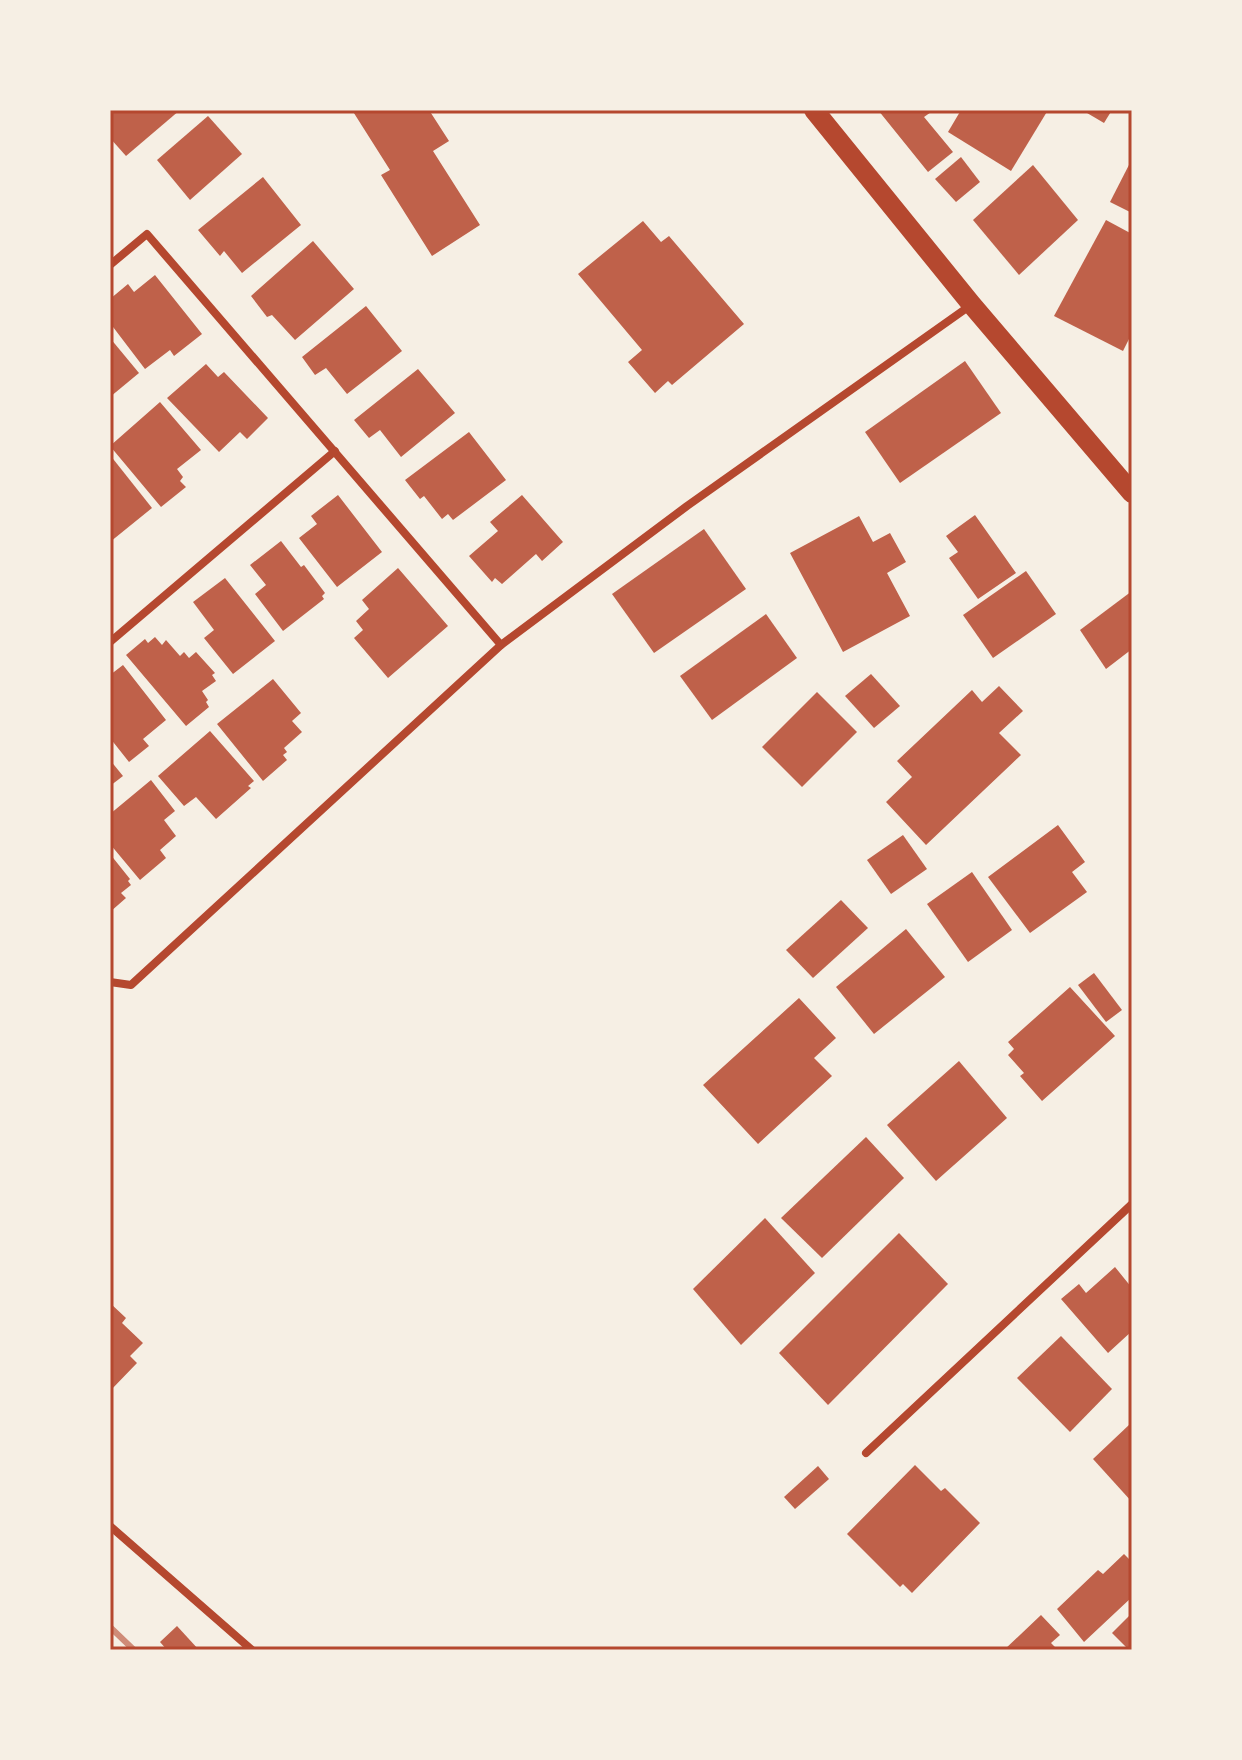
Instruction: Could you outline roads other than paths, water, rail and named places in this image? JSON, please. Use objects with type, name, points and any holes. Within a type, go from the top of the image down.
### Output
[{"type":"main road","points":[[814,110],[972,305],[1132,493]]},
{"type":"street","points":[[110,265],[147,234],[501,645]]},
{"type":"street","points":[[110,982],[131,985],[501,645],[687,506],[972,305]]},
{"type":"street","points":[[110,642],[335,451]]},
{"type":"street","points":[[866,1453],[1132,1204]]},
{"type":"street","points":[[110,1526],[252,1650]]},
{"type":"railway","points":[[110,1627],[134,1650]]}]
